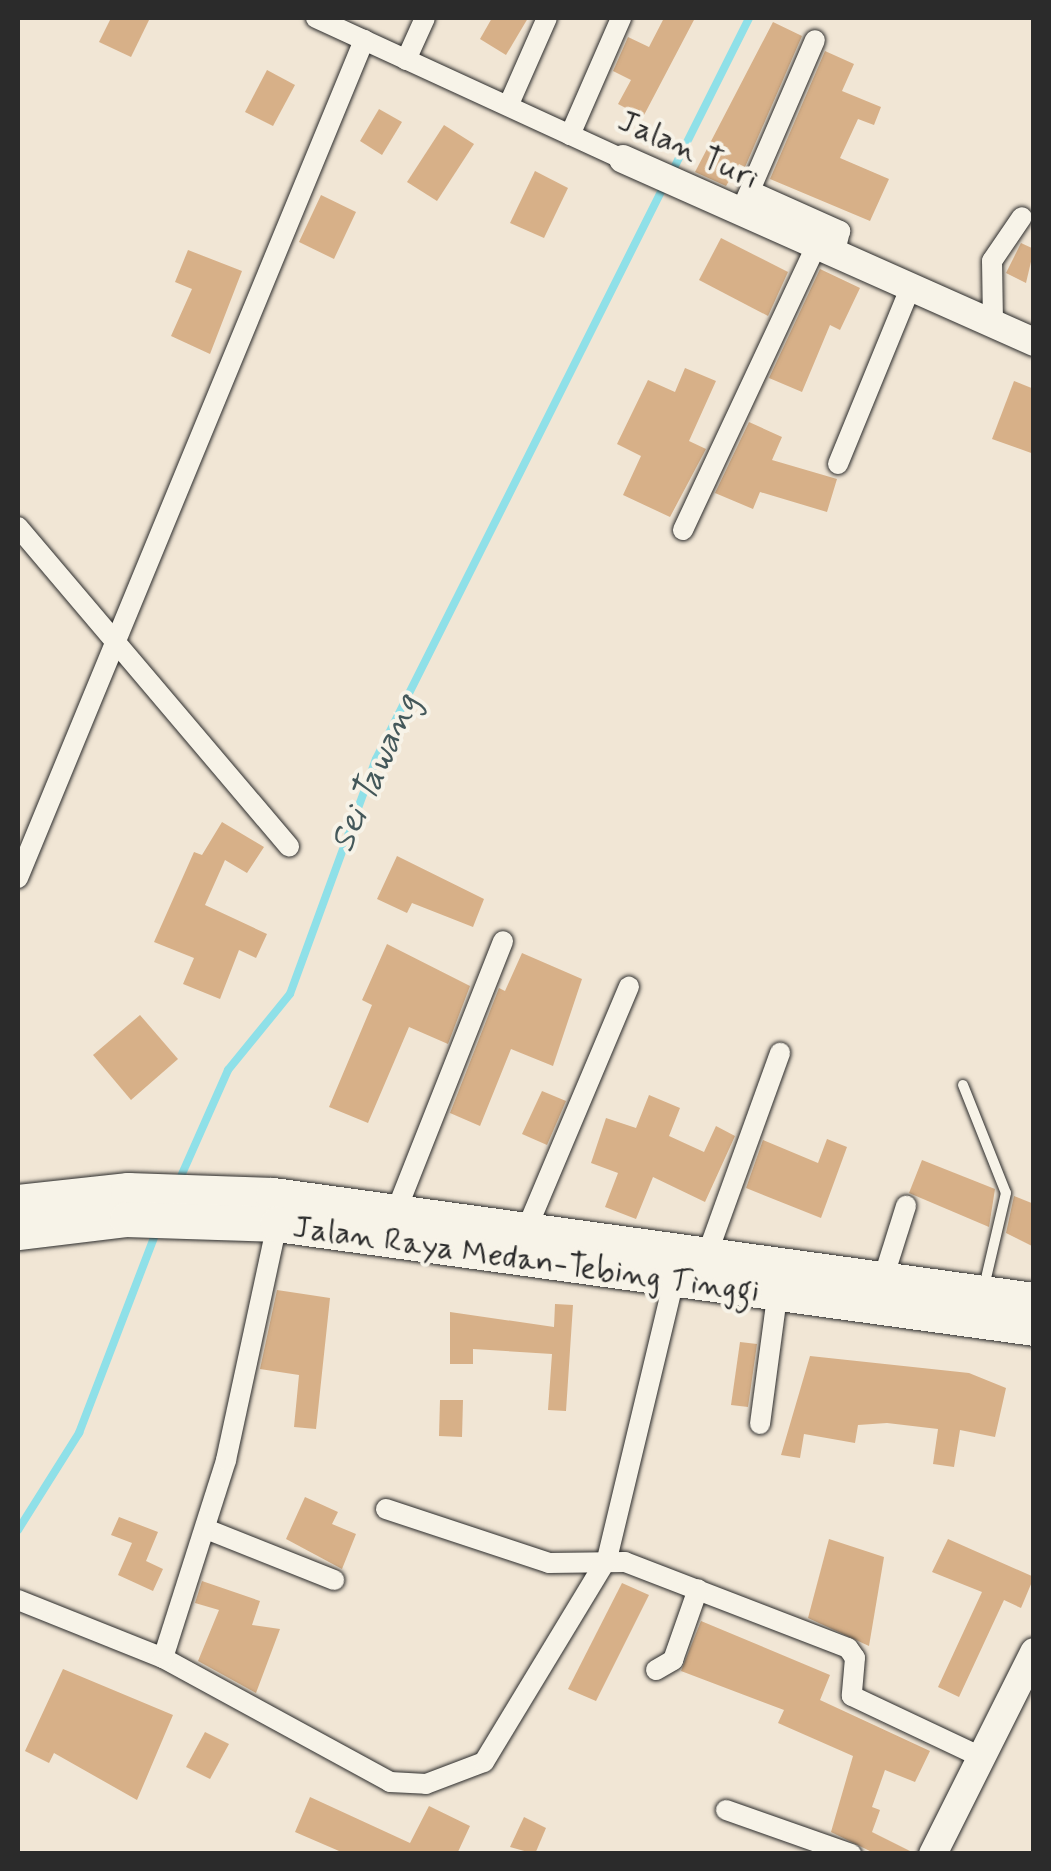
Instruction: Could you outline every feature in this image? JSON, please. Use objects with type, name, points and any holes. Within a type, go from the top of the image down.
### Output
[{"type":"highway","name":"Jalan Raya Medan-Tebing Tinggi","points":[[18,1202],[397,1209],[527,1228],[778,1297],[1034,1328]]},
{"type":"highway","name":"Jalan Raya Medan-Tebing Tinggi","points":[[18,1232],[128,1204]]},
{"type":"highway","name":"Jalan Raya Medan-Tebing Tinggi","points":[[185,1205],[277,1224],[695,1272],[883,1280],[1034,1300]]},
{"type":"street","points":[[406,60],[425,18]]},
{"type":"street","points":[[509,104],[547,18]]},
{"type":"street","points":[[570,135],[620,18]]},
{"type":"street","name":"Jalan Turi","points":[[322,19],[622,159],[678,182],[746,201],[824,251],[1034,342]]},
{"type":"street","points":[[18,878],[364,40]]},
{"type":"street","points":[[746,201],[815,40]]},
{"type":"street","points":[[993,323],[992,262],[1022,217]]},
{"type":"street","points":[[683,530],[824,251]]},
{"type":"street","points":[[838,464],[910,286]]},
{"type":"street","points":[[18,527],[289,846]]},
{"type":"street","points":[[397,1209],[503,941]]},
{"type":"street","points":[[527,1228],[629,987]]},
{"type":"street","points":[[18,1600],[163,1658],[390,1782],[426,1784],[484,1762],[606,1559],[695,1272],[780,1053]]},
{"type":"street","points":[[883,1280],[906,1206]]},
{"type":"street","points":[[163,1658],[206,1529],[277,1224]]},
{"type":"street","points":[[760,1424],[778,1297]]},
{"type":"street","points":[[386,1509],[549,1563],[606,1559],[698,1590],[853,1651],[852,1696],[981,1756]]},
{"type":"street","points":[[206,1529],[334,1580]]},
{"type":"street","points":[[656,1670],[673,1660],[698,1590]]},
{"type":"street","points":[[933,1854],[1034,1652]]},
{"type":"street","points":[[726,1810],[851,1854]]},
{"type":"lane","points":[[963,1085],[1006,1193],[983,1293]]},
{"type":"building","points":[[111,18],[150,18],[131,57],[99,42]]},
{"type":"building","points":[[492,18],[528,18],[506,55],[480,39]]},
{"type":"building","points":[[664,18],[695,18],[643,117],[618,104],[631,80],[613,71],[628,37],[649,47]]},
{"type":"building","points":[[773,22],[802,36],[745,167],[739,164],[726,186],[695,172]]},
{"type":"building","points":[[825,51],[854,64],[842,91],[881,107],[874,125],[858,119],[840,158],[889,179],[870,221],[770,179]]},
{"type":"building","points":[[267,70],[295,85],[273,126],[245,112]]},
{"type":"building","points":[[379,109],[402,122],[382,155],[360,141]]},
{"type":"building","points":[[444,125],[474,144],[437,201],[407,182]]},
{"type":"building","points":[[535,171],[568,188],[544,238],[510,223]]},
{"type":"building","points":[[321,195],[356,212],[334,259],[299,242]]},
{"type":"building","points":[[721,238],[788,272],[768,316],[699,280]]},
{"type":"building","points":[[1021,243],[1034,249],[1026,283],[1006,273]]},
{"type":"building","points":[[188,250],[242,271],[210,354],[171,336],[192,289],[175,282]]},
{"type":"building","points":[[820,269],[860,288],[840,330],[830,325],[802,392],[769,378]]},
{"type":"building","points":[[685,368],[716,381],[689,441],[706,449],[670,517],[623,495],[641,456],[617,444],[648,380],[675,392]]},
{"type":"building","points":[[1014,381],[1034,389],[1034,454],[992,439]]},
{"type":"building","points":[[749,422],[782,437],[772,460],[837,479],[827,512],[760,492],[753,509],[715,493]]},
{"type":"building","points":[[222,822],[264,847],[247,873],[225,860],[205,905],[267,934],[256,958],[239,950],[220,999],[183,984],[194,958],[154,942],[194,852],[202,855]]},
{"type":"building","points":[[397,856],[484,899],[473,927],[412,903],[407,913],[377,899]]},
{"type":"building","points":[[387,944],[470,986],[448,1044],[409,1027],[368,1123],[329,1107],[372,1005],[362,1000]]},
{"type":"building","points":[[522,953],[582,979],[553,1066],[511,1049],[480,1126],[450,1113],[499,988],[505,991]]},
{"type":"building","points":[[140,1015],[178,1059],[131,1100],[93,1055]]},
{"type":"building","points":[[542,1091],[566,1101],[547,1145],[522,1134]]},
{"type":"building","points":[[649,1095],[680,1108],[669,1136],[704,1152],[716,1126],[735,1136],[705,1202],[653,1177],[636,1219],[605,1207],[618,1173],[591,1163],[606,1118],[636,1128]]},
{"type":"building","points":[[827,1139],[847,1147],[821,1218],[746,1188],[763,1140],[818,1163]]},
{"type":"building","points":[[922,1160],[995,1189],[989,1227],[909,1193]]},
{"type":"building","points":[[1014,1196],[1034,1204],[1034,1247],[1006,1233]]},
{"type":"building","points":[[277,1290],[330,1298],[316,1429],[294,1427],[299,1375],[260,1369]]},
{"type":"building","points":[[555,1304],[573,1305],[566,1411],[548,1410],[552,1354],[473,1349],[473,1364],[450,1364],[450,1312],[554,1327]]},
{"type":"building","points":[[740,1342],[757,1344],[748,1407],[731,1405]]},
{"type":"building","points":[[810,1356],[969,1373],[1006,1388],[995,1437],[960,1430],[954,1467],[933,1464],[938,1429],[887,1423],[858,1425],[855,1443],[804,1434],[800,1458],[781,1455]]},
{"type":"building","points":[[440,1400],[463,1400],[462,1437],[439,1436]]},
{"type":"building","points":[[305,1497],[338,1512],[332,1524],[356,1534],[342,1569],[286,1539]]},
{"type":"building","points":[[119,1517],[158,1532],[146,1561],[163,1569],[153,1591],[118,1575],[132,1543],[111,1535]]},
{"type":"building","points":[[829,1539],[884,1557],[869,1646],[808,1618]]},
{"type":"building","points":[[948,1539],[1034,1577],[1021,1608],[1004,1600],[959,1697],[938,1687],[982,1592],[932,1572]]},
{"type":"building","points":[[202,1581],[260,1601],[252,1625],[280,1629],[256,1693],[198,1661],[219,1610],[195,1603]]},
{"type":"building","points":[[622,1583],[649,1595],[596,1701],[568,1689]]},
{"type":"building","points":[[701,1621],[830,1675],[820,1700],[930,1751],[915,1782],[885,1770],[872,1807],[880,1810],[872,1832],[916,1854],[876,1854],[831,1832],[853,1756],[778,1723],[784,1710],[681,1671]]},
{"type":"building","points":[[63,1669],[173,1715],[137,1800],[54,1753],[49,1763],[25,1751]]},
{"type":"building","points":[[205,1732],[229,1744],[210,1779],[186,1767]]},
{"type":"building","points":[[310,1797],[410,1843],[429,1806],[470,1826],[457,1854],[346,1854],[295,1832]]},
{"type":"building","points":[[524,1817],[546,1828],[535,1854],[510,1847]]},
{"type":"waterway","name":"Sei Tawang","points":[[672,172],[749,18]]},
{"type":"waterway","name":"Sei Tawang","points":[[178,1183],[228,1070],[290,994],[376,759],[665,184]]},
{"type":"waterway","name":"Sei Tawang","points":[[18,1530],[79,1433],[156,1232]]}]
